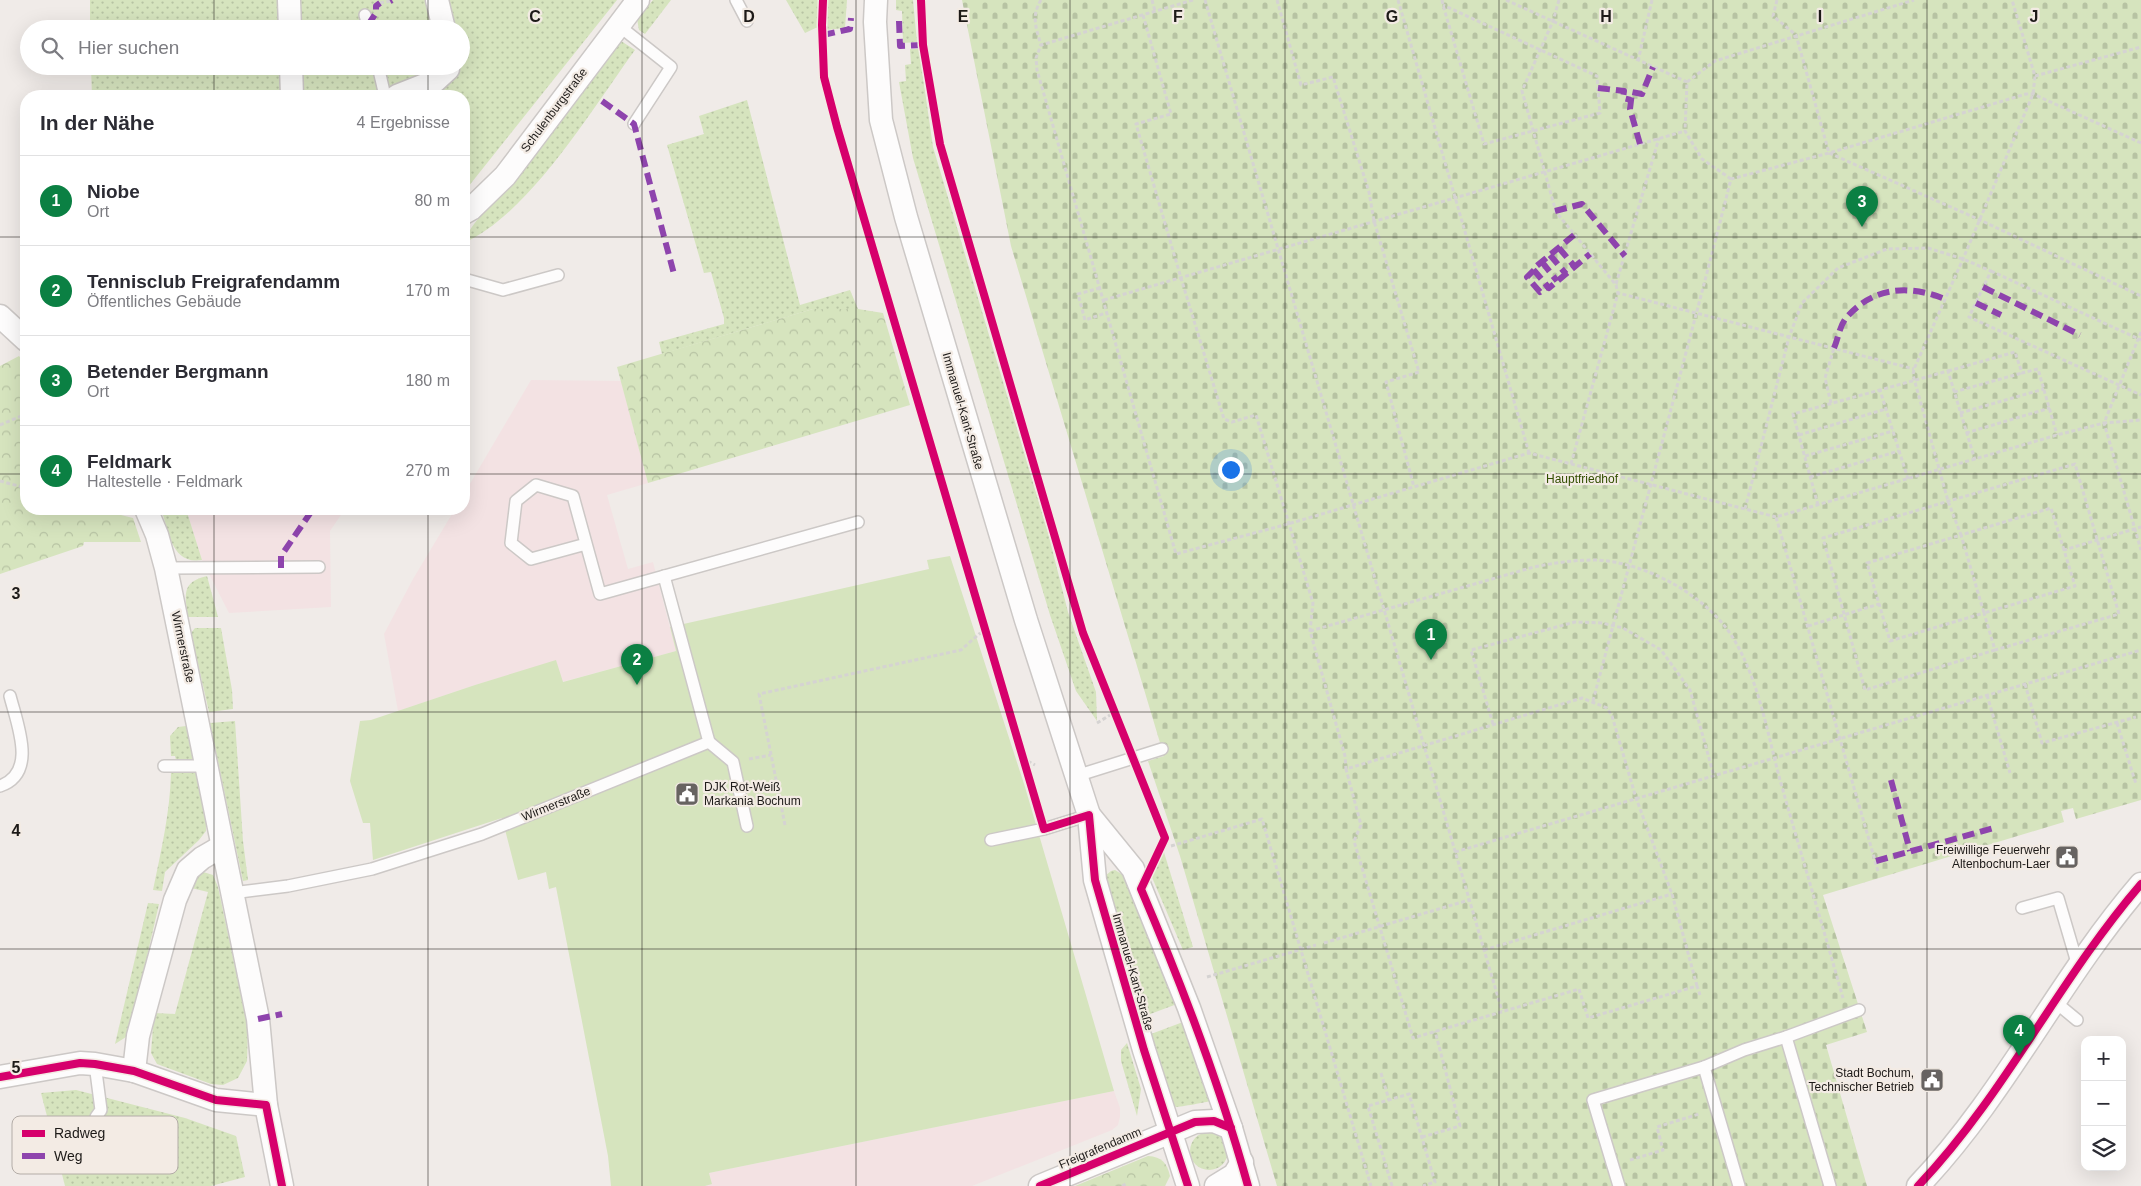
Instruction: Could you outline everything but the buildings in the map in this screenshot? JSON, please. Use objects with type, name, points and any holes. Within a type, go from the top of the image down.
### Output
[{"type":"street","points":[[289,0],[290,20]]},
{"type":"street","points":[[437,0],[442,20]]},
{"type":"street","name":"Schulenburgstraße","points":[[470,210],[505,176],[638,0]]},
{"type":"street","name":"Immanuel-Kant-Straße","points":[[876,0],[875,22],[881,120],[904,208],[1000,534],[1089,815],[1095,880],[1144,1050],[1188,1186]]},
{"type":"street","points":[[291,75],[292,90]]},
{"type":"street","points":[[412,90],[435,81],[442,75]]},
{"type":"street","points":[[0,316],[20,334]]},
{"type":"street","name":"Wirmerstraße","points":[[148,515],[157,536],[166,568],[258,1019],[266,1105],[282,1186]]},
{"type":"street","name":"Immanuel-Kant-Straße","points":[[1089,815],[1133,869],[1189,1008],[1231,1128],[1248,1186]]},
{"type":"street","points":[[134,1071],[138,1036],[175,900],[188,870],[202,858],[222,847]]},
{"type":"street","points":[[1922,1185],[1998,1084],[2113,916],[2141,884]]},
{"type":"street","points":[[0,1077],[80,1063],[96,1064],[134,1071],[216,1100],[266,1105]]},
{"type":"street","points":[[1170,1132],[1195,1122],[1214,1121],[1231,1128]]},
{"type":"street","name":"Freigrafendamm","points":[[1040,1186],[1170,1132]]},
{"type":"street","points":[[1216,1186],[1234,1175],[1242,1162]]},
{"type":"lane","points":[[736,0],[747,21]]},
{"type":"lane","points":[[365,15],[366,20]]},
{"type":"lane","points":[[618,25],[671,67],[634,124]]},
{"type":"lane","points":[[380,75],[384,90]]},
{"type":"lane","points":[[470,281],[503,290],[558,275]]},
{"type":"lane","points":[[586,544],[531,559],[511,543],[516,501],[536,485],[573,496],[600,594],[858,522]]},
{"type":"lane","points":[[166,568],[319,567]]},
{"type":"lane","points":[[664,576],[709,742],[733,762],[747,826]]},
{"type":"lane","points":[[0,786],[8,784],[23,760],[22,744],[10,696]]},
{"type":"lane","name":"Wirmerstraße","points":[[232,893],[288,886],[372,869],[482,834],[709,742]]},
{"type":"lane","points":[[1076,776],[1162,750]]},
{"type":"lane","points":[[164,766],[205,766]]},
{"type":"lane","points":[[991,840],[1044,829],[1089,815]]},
{"type":"lane","points":[[2022,908],[2058,898],[2078,966]]},
{"type":"lane","points":[[2054,1001],[2077,1020]]},
{"type":"lane","points":[[1619,1186],[1593,1100],[1704,1067],[1744,1050],[1786,1037],[1854,1011]]},
{"type":"lane","points":[[1786,1037],[1830,1186]]},
{"type":"lane","points":[[96,1064],[101,1110],[97,1116]]},
{"type":"lane","points":[[1704,1067],[1739,1186]]},
{"type":"path","points":[[1041,0],[1035,9],[1034,17],[1041,45],[1036,58],[1037,70],[1176,554],[1288,524],[1528,453],[1776,517],[2057,435],[2104,423],[2141,420]]},
{"type":"path","points":[[1152,0],[1155,11]]},
{"type":"path","points":[[1041,45],[1193,0]]},
{"type":"path","points":[[1206,0],[1502,1011]]},
{"type":"path","points":[[1277,0],[1301,85],[1333,77],[1369,192],[1374,221],[1419,372],[1386,382],[1414,486]]},
{"type":"path","points":[[1398,0],[1528,453]]},
{"type":"path","points":[[1442,0],[1443,5],[1484,144],[1600,113],[1597,76],[1443,5]]},
{"type":"path","points":[[1506,0],[1687,82]]},
{"type":"path","points":[[1559,0],[1553,21],[1522,91],[1556,212],[1616,285],[1618,293],[1571,464]]},
{"type":"path","points":[[1638,60],[1652,0]]},
{"type":"path","points":[[1777,0],[1773,16],[1796,35],[1830,153],[1980,220],[2141,296]]},
{"type":"path","points":[[1914,0],[1715,60],[1687,82],[1685,131],[1702,159],[1731,179],[1830,153],[2026,94],[2033,94],[2141,143]]},
{"type":"path","points":[[1995,650],[1939,470],[1914,380],[1914,369],[2033,94],[2035,76],[2012,0]]},
{"type":"path","points":[[380,3],[390,1]]},
{"type":"path","points":[[1143,15],[1171,114],[1136,124],[1180,278],[1224,419],[1232,422],[1256,415],[1313,603],[1310,631],[1345,756],[1346,769],[1361,825],[1354,841],[1413,1038],[1579,989],[1588,1018],[1697,986]]},
{"type":"path","points":[[2035,76],[2141,47]]},
{"type":"path","points":[[1104,300],[1685,131]]},
{"type":"path","points":[[1616,285],[1659,138]]},
{"type":"path","points":[[1593,701],[1698,312],[1731,179]]},
{"type":"path","points":[[1745,508],[1789,337],[1802,303],[1838,268],[1888,249],[1928,248],[1963,259],[1991,271],[2140,339]]},
{"type":"path","points":[[1991,271],[1969,316],[2141,394]]},
{"type":"path","points":[[1100,288],[1078,294],[1085,320],[1106,313]]},
{"type":"path","points":[[1618,293],[1914,369]]},
{"type":"path","points":[[2141,332],[2140,339],[2119,384],[2104,423],[2141,550]]},
{"type":"path","points":[[1831,403],[1825,378],[1834,348]]},
{"type":"path","points":[[1818,505],[1793,414],[2015,352],[2022,373]]},
{"type":"path","points":[[1954,392],[2038,369],[2057,435]]},
{"type":"path","points":[[1948,371],[1974,460]]},
{"type":"path","points":[[1960,413],[2044,389]]},
{"type":"path","points":[[1880,390],[1908,479]]},
{"type":"path","points":[[1966,433],[2050,408]]},
{"type":"path","points":[[1799,435],[1886,410]]},
{"type":"path","points":[[0,424],[20,416]]},
{"type":"path","points":[[1804,456],[1893,431]]},
{"type":"path","points":[[1810,477],[1900,451]]},
{"type":"path","points":[[2075,464],[2097,540],[2119,614],[1865,690],[1823,538],[2075,464]]},
{"type":"path","points":[[0,481],[20,486]]},
{"type":"path","points":[[2051,508],[2075,586],[1890,641],[1867,563],[1961,536],[2051,508]]},
{"type":"path","points":[[1776,517],[1878,871]]},
{"type":"path","points":[[2064,550],[2141,527]]},
{"type":"path","points":[[1310,631],[1542,565],[1565,561],[1596,560],[1628,566],[1660,576],[1687,592],[1714,614],[1736,641],[1759,696],[1774,758],[1854,1011]]},
{"type":"path","points":[[1808,626],[1879,604]]},
{"type":"path","points":[[1493,724],[1471,650],[1575,622],[1624,628],[1661,650],[1690,690],[1714,776]]},
{"type":"path","points":[[785,825],[759,694],[960,650],[979,634],[985,632]]},
{"type":"path","points":[[1455,852],[2141,650]]},
{"type":"path","points":[[2025,684],[2042,743],[2136,717]]},
{"type":"path","points":[[1987,695],[2010,773]]},
{"type":"path","points":[[1346,769],[1582,698],[1608,708],[1636,798],[1672,894],[1700,995]]},
{"type":"path","points":[[1097,723],[1115,712]]},
{"type":"path","points":[[2117,723],[2136,784]]},
{"type":"path","points":[[1022,758],[1035,765]]},
{"type":"path","points":[[1171,846],[1262,819],[1371,1186]]},
{"type":"path","points":[[1161,847],[1165,838]]},
{"type":"path","points":[[1484,950],[1672,894]]},
{"type":"path","points":[[1324,943],[1470,900]]},
{"type":"path","points":[[1208,977],[1316,945]]},
{"type":"path","points":[[1422,1137],[1460,1126],[1435,1031]]},
{"type":"path","points":[[1381,1073],[1389,1100]]},
{"type":"path","points":[[1392,1186],[1368,1106],[1409,1094],[1435,1182],[1424,1186]]},
{"type":"path","points":[[1622,1163],[1664,1150],[1657,1127],[1717,1109]]},
{"type":"path","points":[[1122,1186],[1126,1184]]},
{"type":"shaded area","points":[[531,380],[621,381],[648,483],[607,495],[628,569],[653,562],[676,651],[562,682],[556,661],[475,685],[398,711],[384,634],[413,579],[451,515],[470,515],[470,484]]},
{"type":"shaded area","points":[[188,515],[341,515],[330,531],[331,607],[229,613],[202,560]]},
{"type":"shaded area","points":[[1114,1091],[1120,1108],[1120,1117],[1118,1125],[1112,1130],[972,1186],[705,1186],[712,1184],[709,1173]]},
{"type":"green space","points":[[90,0],[617,0],[470,184],[470,90],[92,90],[91,75],[470,75],[470,20],[90,20]]},
{"type":"green space","points":[[653,0],[671,0],[645,34],[639,30],[637,19]]},
{"type":"green space","points":[[786,0],[823,0],[822,25],[805,33]]},
{"type":"green space","points":[[827,0],[847,0],[845,28],[826,30]]},
{"type":"green space","points":[[896,0],[913,0],[917,42],[903,43],[902,11],[896,10]]},
{"type":"green space","name":"Hauptfriedhof","points":[[962,0],[2141,0],[2141,800],[2076,819],[2073,808],[2061,811],[2064,822],[1823,895],[1867,1032],[1826,1045],[1867,1186],[1277,1186],[1180,856],[1148,761],[1164,756],[1011,246]]},
{"type":"green space","points":[[621,41],[635,50],[579,129],[536,184],[489,229],[470,240],[470,230],[477,220],[580,95]]},
{"type":"green space","points":[[910,49],[919,49],[933,147],[1048,533],[1068,612],[1096,692],[1097,721],[1076,691],[1050,615],[913,158],[899,82],[906,81],[905,65],[911,64]]},
{"type":"green space","points":[[747,100],[800,305],[850,290],[858,309],[813,309],[662,354],[659,342],[724,324],[711,272],[704,273],[667,145],[704,134],[699,116]]},
{"type":"green space","points":[[813,309],[858,309],[883,313],[910,405],[648,483],[617,367]]},
{"type":"green space","points":[[19,356],[20,357],[20,515],[121,515],[133,518],[141,542],[84,542],[83,546],[0,574],[0,366]]},
{"type":"green space","points":[[163,515],[188,515],[202,560],[192,560],[184,557],[173,545]]},
{"type":"green space","points":[[950,556],[1025,787],[1114,1091],[709,1173],[712,1184],[705,1186],[611,1186],[608,1156],[556,887],[549,889],[546,872],[518,880],[502,818],[373,860],[370,823],[363,823],[350,781],[360,721],[371,720],[556,660],[563,682],[676,651],[670,627],[929,569],[927,560]]},
{"type":"green space","points":[[207,576],[218,617],[188,617],[187,590],[193,582]]},
{"type":"green space","points":[[195,628],[221,628],[232,690],[233,709],[209,712],[191,633]]},
{"type":"green space","points":[[235,721],[243,841],[248,880],[243,881],[210,723]]},
{"type":"green space","points":[[186,726],[193,760],[176,760],[175,756],[171,756],[170,736],[178,727]]},
{"type":"green space","points":[[171,773],[196,773],[206,821],[206,831],[165,872],[162,891],[153,890],[167,817]]},
{"type":"green space","points":[[1163,849],[1193,947],[1183,950],[1151,875]]},
{"type":"green space","points":[[1115,870],[1123,875],[1177,1004],[1145,1016],[1105,876]]},
{"type":"green space","points":[[200,871],[213,875],[218,887],[248,1028],[247,1061],[238,1078],[223,1085],[211,1084],[157,1064],[151,1053],[154,1013],[175,1014],[208,892],[187,887]]},
{"type":"green space","points":[[148,903],[159,904],[131,1026],[126,1037],[115,1044]]},
{"type":"green space","points":[[1183,1022],[1210,1101],[1176,1107],[1173,1105],[1151,1034]]},
{"type":"green space","points":[[1127,1043],[1141,1089],[1137,1116],[1121,1061],[1121,1050]]},
{"type":"green space","points":[[76,1090],[177,1116],[47,1116],[41,1093]]},
{"type":"green space","points":[[178,1116],[236,1136],[245,1177],[211,1186],[65,1186],[62,1174],[178,1174]]},
{"type":"green space","points":[[1209,1132],[1222,1138],[1228,1151],[1222,1164],[1209,1170],[1196,1164],[1190,1151],[1196,1138]]},
{"type":"green space","points":[[1148,1156],[1160,1159],[1165,1164],[1170,1176],[1165,1186],[1075,1186]]},
{"type":"marked path","points":[[371,20],[376,13],[376,6],[380,3]]},
{"type":"marked path","points":[[823,35],[850,29],[851,18]]},
{"type":"marked path","points":[[899,21],[900,46],[923,45]]},
{"type":"marked path","points":[[1640,144],[1630,109],[1632,92],[1642,94],[1653,67]]},
{"type":"marked path","points":[[1598,88],[1624,91],[1623,98],[1631,100]]},
{"type":"marked path","points":[[602,101],[634,124],[674,274]]},
{"type":"marked path","points":[[1555,211],[1582,204],[1625,256]]},
{"type":"marked path","points":[[1574,235],[1533,269],[1549,288],[1590,254]]},
{"type":"marked path","points":[[1559,248],[1575,267]]},
{"type":"marked path","points":[[1550,255],[1566,274]]},
{"type":"marked path","points":[[1542,262],[1557,281]]},
{"type":"marked path","points":[[1534,270],[1527,277],[1540,292],[1548,286]]},
{"type":"marked path","points":[[1983,287],[2080,335]]},
{"type":"marked path","points":[[1834,348],[1845,320],[1869,299],[1893,291],[1906,290],[1932,294],[1945,299]]},
{"type":"marked path","points":[[1976,303],[2001,315]]},
{"type":"marked path","points":[[281,568],[281,556],[309,515]]},
{"type":"marked path","points":[[1891,780],[1910,851]]},
{"type":"marked path","points":[[1876,861],[1997,827]]},
{"type":"marked path","points":[[258,1019],[282,1014]]},
{"type":"cycle path","points":[[823,0],[824,77],[837,127],[1044,829],[1089,815],[1095,880],[1144,1050],[1188,1186]]},
{"type":"cycle path","points":[[921,0],[923,45],[940,144],[1083,633],[1165,838],[1141,889],[1199,1036],[1225,1110],[1248,1186]]},
{"type":"cycle path","points":[[1918,1186],[1978,1114],[2084,958],[2141,884]]},
{"type":"cycle path","points":[[0,1077],[80,1063],[95,1064],[134,1071],[216,1100],[266,1105],[282,1186]]},
{"type":"cycle path","points":[[1040,1186],[1195,1122],[1214,1121],[1231,1128]]},
{"type":"place","name":"Betender Bergmann","points":[[1862,227]]},
{"type":"place","name":"Niobe","points":[[1431,660]]},
{"type":"place","name":"Tennisclub Freigrafendamm","points":[[637,685]]},
{"type":"place","name":"DJK Rot-Weiß Markania Bochum","points":[[687,794]]},
{"type":"place","name":"Freiwillige Feuerwehr Altenbochum-Laer","points":[[2067,857]]},
{"type":"place","name":"Feldmark","points":[[2019,1056]]},
{"type":"place","name":"Stadt Bochum, Technischer Betrieb","points":[[1932,1080]]}]
